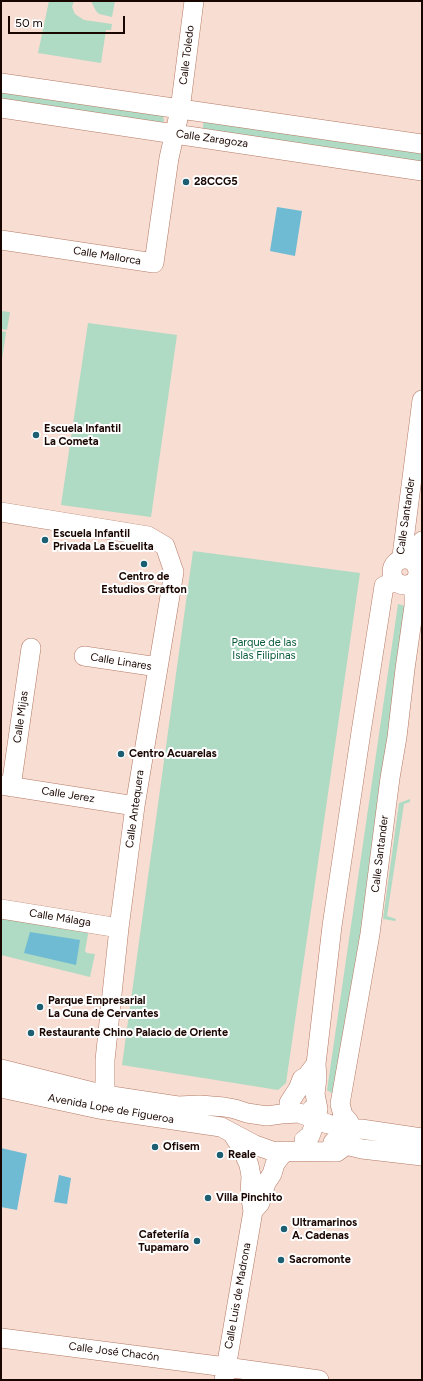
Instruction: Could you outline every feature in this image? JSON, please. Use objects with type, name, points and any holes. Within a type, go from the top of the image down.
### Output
[{"type":"street","name":"Calle Toledo","points":[[180,110],[194,1]]},
{"type":"street","points":[[1,83],[422,144]]},
{"type":"street","name":"Calle Zaragoza","points":[[1,108],[422,171]]},
{"type":"street","name":"Calle Mallorca","points":[[1,240],[154,263],[169,158],[180,110]]},
{"type":"street","name":"Calle Santander","points":[[422,400],[420,432],[402,556],[408,563],[422,541]]},
{"type":"street","name":"Calle Antequera","points":[[1,512],[148,536],[165,546],[174,572],[135,806],[119,928],[105,1060],[105,1095]]},
{"type":"street","points":[[306,1110],[315,1094],[313,1072],[361,732],[384,586],[414,581],[417,577],[418,571],[408,563]]},
{"type":"street","name":"Calle Santander","points":[[349,1123],[343,1115],[340,1104],[370,934],[390,778],[397,737],[414,670],[414,590],[403,583]]},
{"type":"street","name":"Calle Mijas","points":[[6,786],[31,648]]},
{"type":"street","name":"Calle Linares","points":[[84,656],[158,668]]},
{"type":"street","name":"Calle Jerez","points":[[6,786],[135,806]]},
{"type":"street","name":"Calle Málaga","points":[[1,908],[119,928]]},
{"type":"street","name":"Avenida Lope de Figueroa","points":[[1,1069],[43,1081],[105,1095],[178,1106],[200,1105],[235,1109],[247,1113],[267,1116],[306,1110],[328,1124],[350,1129],[349,1123]]},
{"type":"street","points":[[304,1140],[310,1136],[313,1130],[298,1089],[302,1079],[313,1072]]},
{"type":"street","points":[[313,1072],[322,1087],[328,1109],[349,1123]]},
{"type":"street","name":"Avenida Lope de Figueroa","points":[[1,1088],[99,1109],[226,1129],[231,1126],[244,1128],[266,1144],[337,1152],[345,1146]]},
{"type":"street","name":"Avenida Lope de Figueroa","points":[[235,1109],[253,1106],[306,1110],[349,1123],[422,1138]]},
{"type":"street","points":[[266,1144],[259,1124],[267,1116]]},
{"type":"street","name":"Calle Luis de Madrona","points":[[226,1129],[241,1147],[249,1166],[259,1179]]},
{"type":"street","name":"Avenida Lope de Figueroa","points":[[266,1144],[297,1142],[304,1140],[334,1142],[345,1146],[422,1156]]},
{"type":"street","name":"Calle Luis de Madrona","points":[[225,1373],[253,1211],[250,1193],[259,1179],[272,1174],[275,1164],[280,1157],[266,1144],[255,1165],[259,1179]]},
{"type":"street","name":"Calle José Chacón","points":[[1,1338],[225,1373],[319,1380]]},
{"type":"green space","points":[[49,1],[74,1],[72,7],[75,14],[84,20],[112,24],[111,30],[106,30],[101,63],[38,53]]},
{"type":"green space","points":[[91,1],[115,1],[112,17],[99,14]]},
{"type":"green space","points":[[1,91],[159,114],[163,116],[164,121],[161,124],[1,100]]},
{"type":"green space","points":[[204,121],[422,153],[422,162],[202,131]]},
{"type":"green space","points":[[1,311],[10,312],[7,330],[1,329]]},
{"type":"green space","points":[[88,323],[177,335],[151,517],[61,505]]},
{"type":"green space","points":[[1,331],[6,332],[1,366]]},
{"type":"green space","name":"Parque de las Islas Filipinas","points":[[193,551],[360,573],[286,1083],[278,1090],[122,1065]]},
{"type":"green space","points":[[398,604],[409,607],[336,1096],[327,1090]]},
{"type":"green space","points":[[410,799],[410,802],[404,804],[387,916],[396,919],[395,921],[383,919],[399,803]]},
{"type":"green space","points":[[1,916],[89,929],[85,951],[87,953],[95,954],[90,977],[1,955]]},
{"type":"water","points":[[277,207],[302,211],[295,256],[270,251]]},
{"type":"water","points":[[30,932],[80,940],[76,965],[24,953]]},
{"type":"water","points":[[1,1148],[27,1154],[17,1210],[1,1207]]},
{"type":"water","points":[[59,1175],[71,1178],[67,1204],[54,1202]]},
{"type":"place","name":"28CCG5","points":[[186,182]]},
{"type":"place","name":"Escuela Infantil La Cometa","points":[[36,435]]},
{"type":"place","name":"Escuela Infantil Privada La Escuelita","points":[[45,540]]},
{"type":"place","name":"Centro de Estudios Grafton","points":[[144,564]]},
{"type":"place","name":"Centro Acuarelas","points":[[121,754]]},
{"type":"place","name":"Parque Empresarial La Cuna de Cervantes","points":[[40,1007]]},
{"type":"place","name":"Restaurante Chino Palacio de Oriente","points":[[31,1033]]},
{"type":"place","name":"Ofisem","points":[[155,1147]]},
{"type":"place","name":"Reale","points":[[220,1155]]},
{"type":"place","name":"Villa Pinchito","points":[[208,1198]]},
{"type":"place","name":"Ultramarinos A. Cadenas","points":[[284,1229]]},
{"type":"place","name":"Cafeteriía Tupamaro","points":[[197,1241]]},
{"type":"place","name":"Sacromonte","points":[[281,1260]]}]
